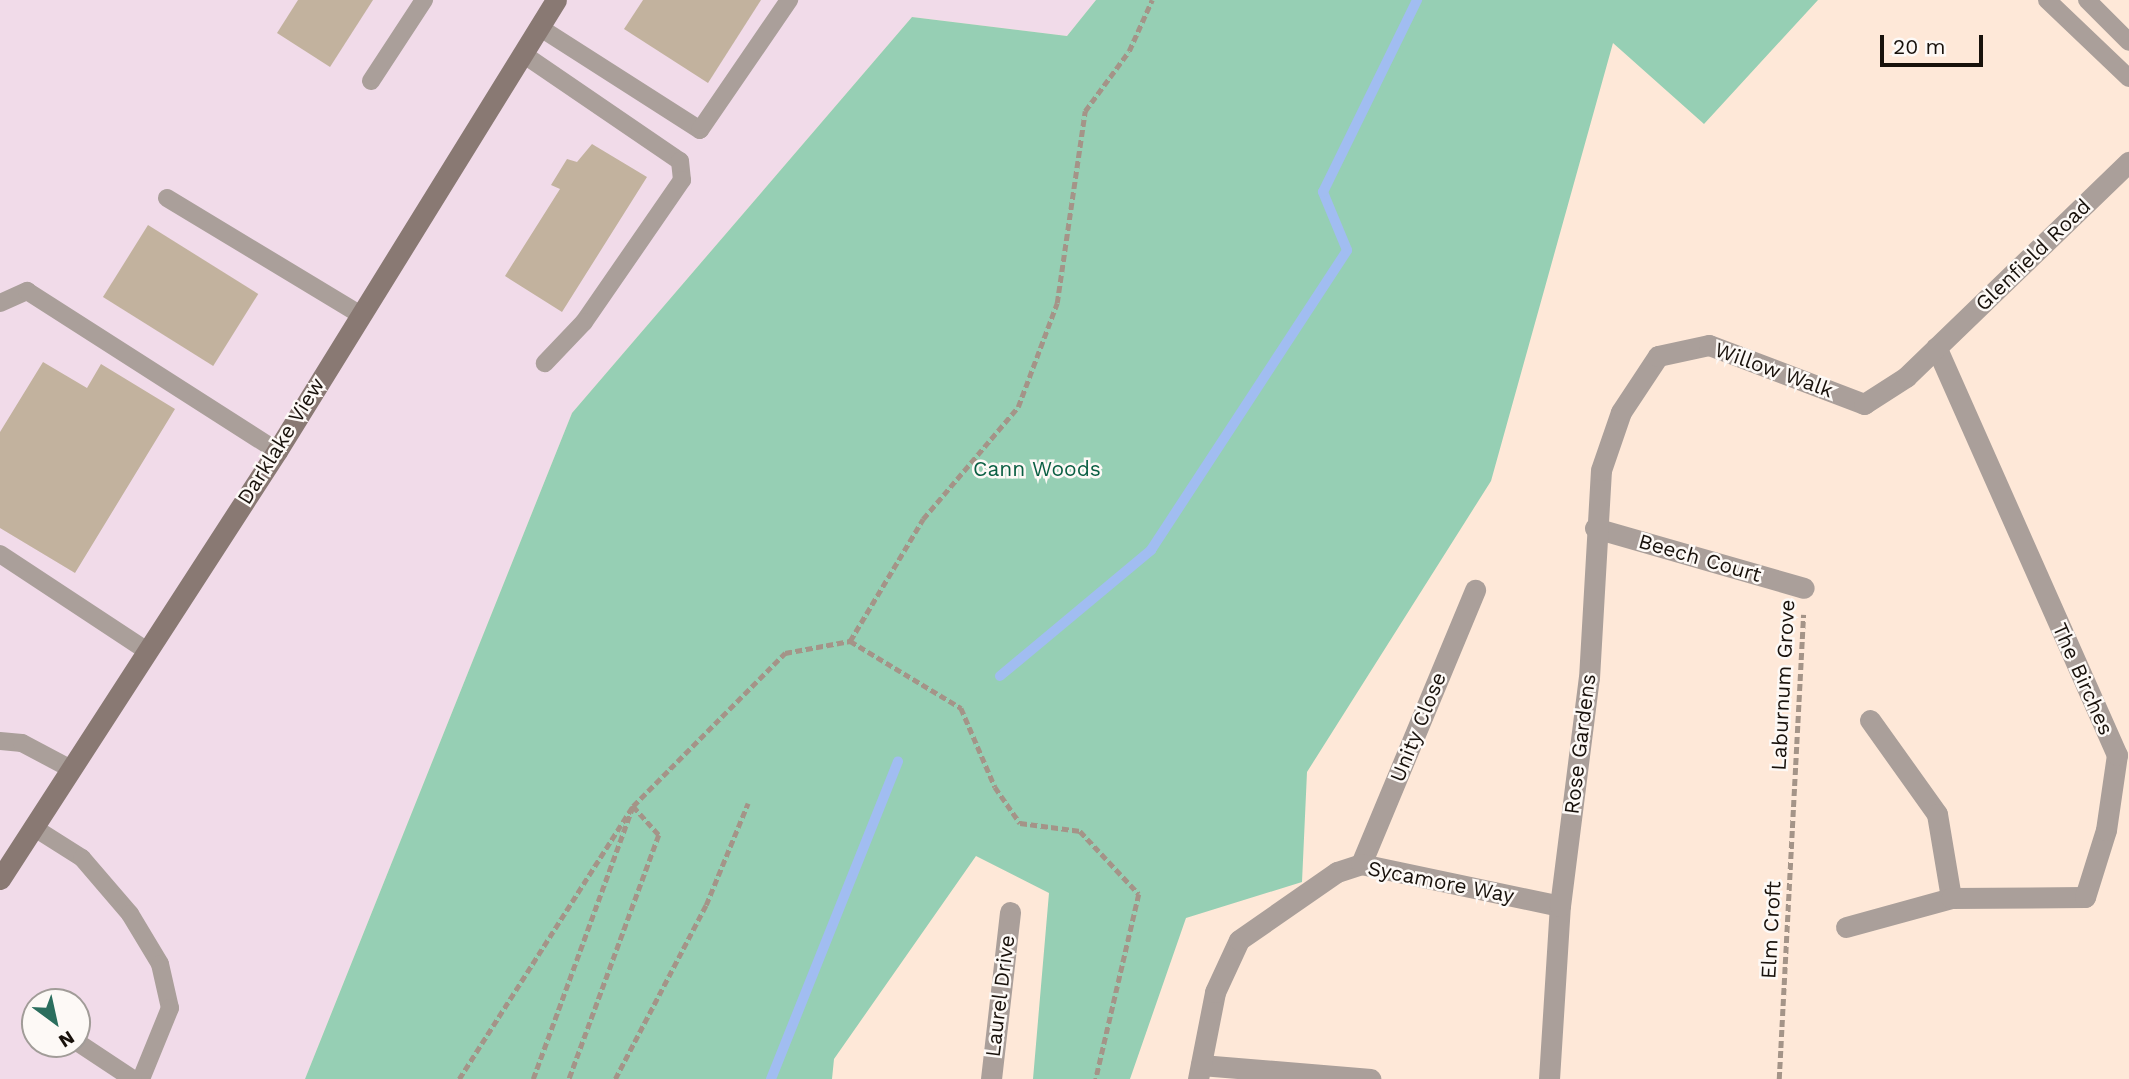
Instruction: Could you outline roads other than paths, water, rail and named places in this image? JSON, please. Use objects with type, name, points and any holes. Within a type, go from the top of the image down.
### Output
[{"type":"street","name":"Darklake View","points":[[0,879],[277,451],[359,314],[556,0]]},
{"type":"street","name":"Glenfield Road","points":[[1936,347],[2129,162]]},
{"type":"street","name":"Willow Walk","points":[[1621,412],[1658,356],[1709,345],[1864,404],[1936,347]]},
{"type":"street","name":"The Birches","points":[[1846,927],[1951,898],[2085,897],[2106,830],[2117,755],[1936,347]]},
{"type":"street","name":"Rose Gardens","points":[[1549,1079],[1560,906],[1589,678],[1595,528],[1601,470],[1621,412]]},
{"type":"street","name":"Beech Court","points":[[1595,528],[1804,588]]},
{"type":"street","name":"Unity Close","points":[[1362,864],[1475,590]]},
{"type":"street","points":[[1870,720],[1937,814],[1951,898]]},
{"type":"street","name":"Sycamore Way","points":[[1199,1072],[1215,992],[1239,940],[1281,905],[1362,864],[1560,906]]},
{"type":"street","name":"Laurel Drive","points":[[991,1079],[1010,912]]},
{"type":"street","points":[[1199,1072],[1370,1079]]},
{"type":"lane","points":[[371,81],[425,0]]},
{"type":"lane","points":[[539,27],[700,130],[789,0]]},
{"type":"lane","points":[[2047,0],[2129,78]]},
{"type":"lane","points":[[2087,0],[2129,43]]},
{"type":"lane","points":[[523,54],[680,161],[682,180],[584,322],[545,363]]},
{"type":"lane","points":[[167,198],[359,314]]},
{"type":"lane","points":[[0,303],[27,291],[277,451]]},
{"type":"lane","points":[[0,554],[147,651]]},
{"type":"lane","points":[[0,740],[22,743],[71,769]]},
{"type":"lane","points":[[33,827],[82,858],[130,914],[160,964],[170,1008],[141,1079]]},
{"type":"lane","points":[[91,1051],[133,1079]]},
{"type":"waterway","points":[[1000,676],[1151,550],[1347,250],[1323,192],[1417,0]]},
{"type":"waterway","points":[[771,1079],[898,761]]},
{"type":"park label","name":"Cann Woods","points":[[1037,469]]}]
